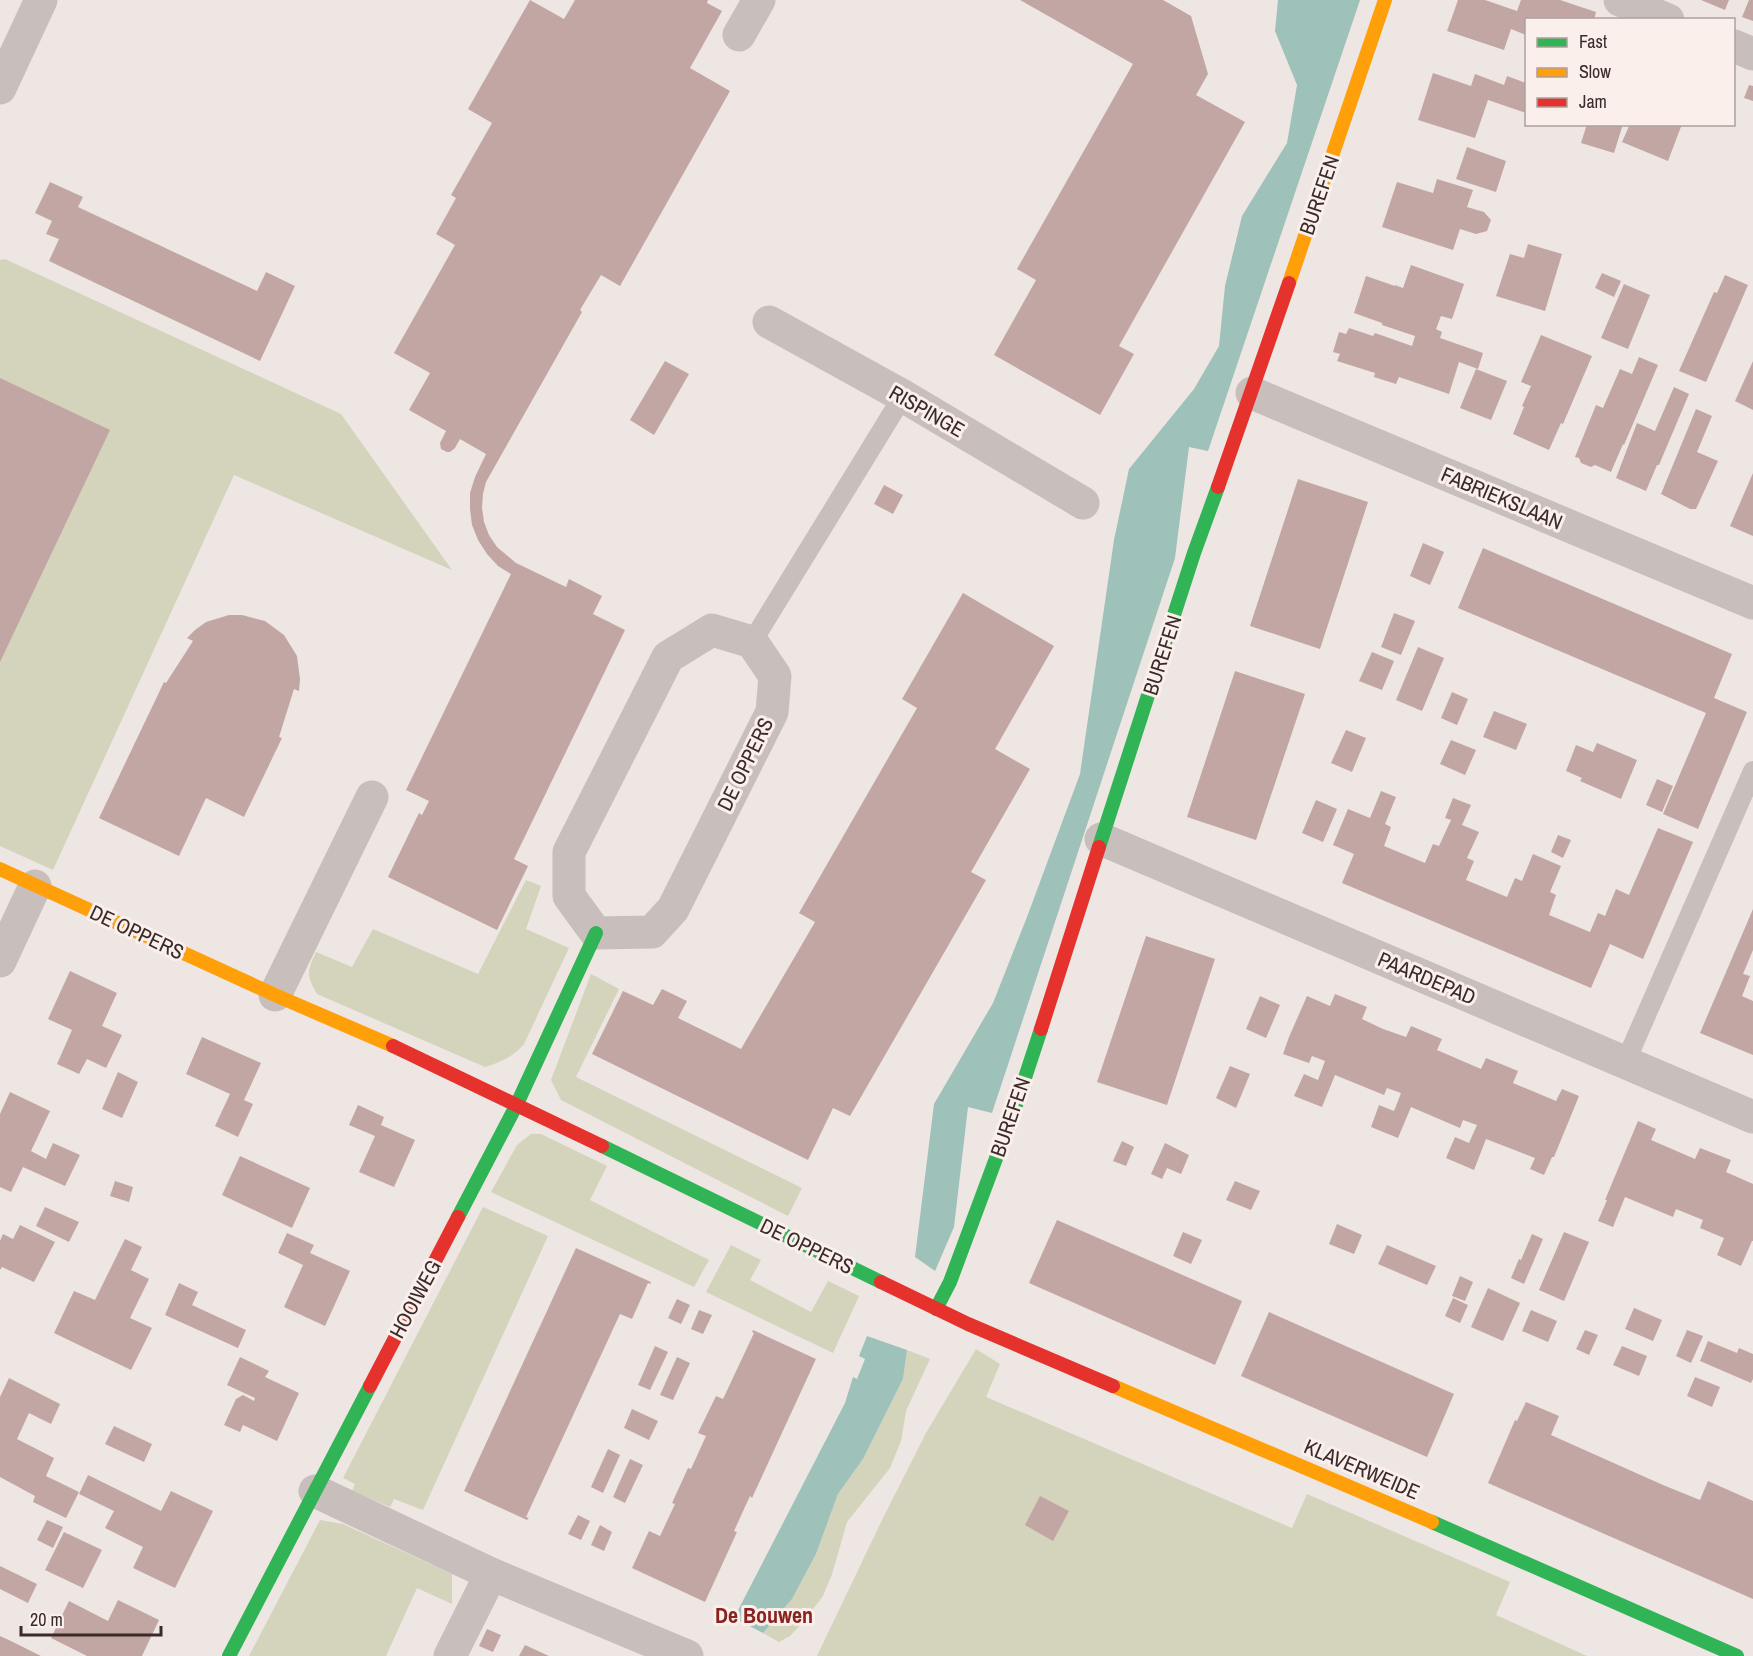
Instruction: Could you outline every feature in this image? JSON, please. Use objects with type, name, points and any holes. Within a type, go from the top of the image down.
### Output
[{"type":"street","points":[[0,88],[41,0]]},
{"type":"street","points":[[739,35],[759,0]]},
{"type":"street","name":"BUREFEN","points":[[936,1309],[950,1282],[1017,1102],[1194,553],[1252,393],[1385,0]]},
{"type":"street","points":[[1620,0],[1663,18]]},
{"type":"street","points":[[1735,46],[1753,54]]},
{"type":"street","name":"RISPINGE","points":[[769,322],[903,396],[1083,503]]},
{"type":"street","name":"FABRIEKSLAAN","points":[[1252,393],[1753,603]]},
{"type":"street","points":[[516,1106],[596,933],[569,896],[569,852],[668,657],[712,630],[752,642]]},
{"type":"street","name":"DE OPPERS","points":[[596,933],[652,932],[673,909],[772,711],[775,676],[752,642]]},
{"type":"street","points":[[275,995],[372,797]]},
{"type":"street","name":"PAARDEPAD","points":[[1101,839],[1753,1117]]},
{"type":"street","name":"DE OPPERS","points":[[0,869],[418,1058],[968,1324]]},
{"type":"street","points":[[0,961],[35,886]]},
{"type":"street","name":"HOOIWEG","points":[[229,1656],[516,1106]]},
{"type":"street","name":"KLAVERWEIDE","points":[[968,1324],[1427,1520],[1737,1656]]},
{"type":"street","points":[[315,1491],[491,1574],[687,1656]]},
{"type":"street","points":[[450,1656],[491,1574]]},
{"type":"lane","points":[[752,642],[903,396]]},
{"type":"lane","points":[[1625,1063],[1753,771]]},
{"type":"green space","points":[[5,259],[341,414],[452,570],[234,475],[53,870],[0,846],[0,260]]},
{"type":"green space","points":[[526,880],[541,886],[526,929],[569,948],[524,1044],[506,1058],[485,1067],[317,994],[313,988],[309,973],[316,952],[352,967],[373,929],[478,974]]},
{"type":"green space","points":[[591,974],[619,989],[576,1077],[802,1188],[788,1216],[561,1100],[551,1080]]},
{"type":"green space","points":[[531,1134],[541,1134],[607,1166],[590,1200],[709,1260],[694,1287],[491,1192],[517,1145]]},
{"type":"green space","points":[[483,1207],[548,1236],[423,1510],[394,1499],[390,1507],[352,1491],[355,1484],[343,1478]]},
{"type":"green space","points":[[731,1245],[761,1260],[750,1280],[811,1312],[828,1281],[859,1296],[833,1353],[706,1292]]},
{"type":"green space","points":[[976,1349],[1000,1364],[986,1397],[1292,1528],[1307,1494],[1510,1582],[1496,1615],[1587,1656],[817,1656],[926,1433]]},
{"type":"green space","points":[[907,1350],[930,1359],[906,1411],[901,1441],[890,1468],[847,1522],[823,1596],[790,1636],[779,1642],[763,1633],[792,1599],[816,1554],[838,1494],[863,1459],[903,1379]]},
{"type":"green space","points":[[320,1520],[343,1524],[452,1574],[452,1604],[417,1588],[386,1656],[249,1656]]},
{"type":"water","points":[[1278,0],[1360,0],[1208,451],[1189,447],[1175,558],[992,1113],[968,1107],[954,1227],[935,1271],[915,1257],[934,1104],[993,1003],[1080,774],[1114,540],[1129,469],[1194,389],[1219,346],[1225,286],[1242,216],[1287,143],[1297,85],[1275,31]]},
{"type":"water","points":[[867,1336],[907,1350],[903,1379],[863,1459],[838,1494],[816,1554],[792,1599],[763,1633],[734,1618],[845,1403],[853,1377],[857,1379],[865,1359],[859,1356]]},
{"type":"building","points":[[530,0],[564,19],[575,0],[708,0],[707,3],[722,11],[690,68],[730,91],[620,286],[601,275],[486,482],[482,508],[484,522],[497,547],[516,563],[566,587],[569,579],[602,596],[593,614],[625,630],[514,859],[528,866],[497,930],[388,877],[419,813],[422,815],[429,801],[406,790],[511,574],[498,566],[487,554],[472,525],[470,493],[486,454],[460,439],[450,452],[441,449],[440,443],[446,431],[409,410],[430,373],[394,353],[455,245],[436,234],[456,198],[451,195],[492,123],[468,109]]},
{"type":"building","points":[[1020,0],[1163,0],[1191,16],[1208,74],[1196,95],[1245,122],[1119,346],[1134,354],[1100,415],[994,355],[1036,280],[1017,269],[1133,64]]},
{"type":"building","points":[[1458,0],[1485,0],[1517,11],[1521,0],[1560,0],[1596,12],[1594,18],[1525,18],[1525,35],[1511,29],[1504,50],[1447,31]]},
{"type":"building","points":[[1701,0],[1729,0],[1725,10]]},
{"type":"building","points":[[1749,0],[1753,0],[1753,21],[1742,17]]},
{"type":"building","points":[[1433,73],[1471,86],[1475,74],[1504,85],[1507,76],[1525,83],[1525,113],[1488,100],[1475,138],[1418,120]]},
{"type":"building","points":[[1749,85],[1753,86],[1753,101],[1744,98]]},
{"type":"building","points":[[1586,126],[1622,126],[1614,153],[1581,143]]},
{"type":"building","points":[[1629,126],[1681,126],[1668,161],[1622,142]]},
{"type":"building","points":[[1467,147],[1506,161],[1496,192],[1456,179]]},
{"type":"building","points":[[1437,179],[1473,190],[1467,207],[1484,212],[1491,220],[1487,231],[1476,234],[1460,229],[1453,250],[1382,227],[1397,182],[1433,193]]},
{"type":"building","points":[[50,182],[83,197],[78,207],[257,291],[266,272],[295,286],[260,361],[49,261],[59,239],[46,234],[52,221],[35,213]]},
{"type":"building","points":[[1528,244],[1562,254],[1545,311],[1496,296],[1510,254],[1524,258]]},
{"type":"building","points":[[1411,265],[1464,284],[1452,319],[1441,316],[1436,329],[1442,332],[1440,338],[1483,353],[1478,369],[1459,362],[1449,394],[1399,377],[1396,384],[1374,377],[1375,373],[1337,361],[1340,354],[1333,352],[1339,332],[1346,334],[1349,328],[1373,336],[1375,333],[1412,346],[1415,336],[1354,313],[1366,276],[1403,288]]},
{"type":"building","points":[[1602,273],[1621,281],[1614,297],[1595,288]]},
{"type":"building","points":[[1725,275],[1748,285],[1706,382],[1679,371],[1714,292],[1717,293]]},
{"type":"building","points":[[1624,284],[1650,295],[1628,349],[1601,338]]},
{"type":"building","points":[[1541,335],[1592,356],[1563,424],[1561,423],[1549,450],[1513,434],[1531,386],[1521,382]]},
{"type":"building","points":[[1639,357],[1658,365],[1611,472],[1595,465],[1591,467],[1581,463],[1579,458],[1575,457],[1596,405],[1603,408],[1620,369],[1632,374]]},
{"type":"building","points":[[665,361],[689,374],[654,435],[630,420]]},
{"type":"building","points":[[1753,361],[1753,410],[1735,401]]},
{"type":"building","points":[[1476,369],[1507,381],[1491,420],[1460,408]]},
{"type":"building","points":[[0,378],[110,430],[0,662]]},
{"type":"building","points":[[1674,387],[1689,394],[1646,491],[1616,478],[1637,423],[1655,431]]},
{"type":"building","points":[[1696,409],[1712,416],[1697,452],[1718,461],[1696,509],[1690,509],[1661,494]]},
{"type":"building","points":[[1753,473],[1753,536],[1730,526]]},
{"type":"building","points":[[1298,479],[1368,502],[1320,649],[1250,626]]},
{"type":"building","points":[[884,485],[903,495],[893,514],[874,504]]},
{"type":"building","points":[[1423,543],[1444,552],[1430,585],[1410,576]]},
{"type":"building","points":[[1483,548],[1732,654],[1714,698],[1747,712],[1698,829],[1663,814],[1706,713],[1458,608]]},
{"type":"building","points":[[963,593],[1054,646],[995,749],[1030,769],[971,872],[986,880],[850,1116],[833,1108],[808,1160],[592,1054],[623,991],[653,1005],[662,989],[687,1001],[678,1018],[741,1049],[815,922],[799,913],[917,708],[902,699]]},
{"type":"building","points":[[1394,613],[1415,621],[1401,655],[1381,647]]},
{"type":"building","points":[[229,615],[242,615],[265,621],[284,635],[297,656],[299,691],[294,689],[279,737],[282,738],[244,817],[206,798],[179,856],[99,818],[164,682],[166,683],[193,641],[187,638],[206,622]]},
{"type":"building","points":[[1418,647],[1444,658],[1422,711],[1396,700]]},
{"type":"building","points":[[1372,652],[1394,661],[1382,690],[1359,681]]},
{"type":"building","points":[[1235,671],[1305,694],[1256,840],[1187,817]]},
{"type":"building","points":[[1452,692],[1468,699],[1457,725],[1441,718]]},
{"type":"building","points":[[1494,711],[1527,724],[1516,750],[1483,737]]},
{"type":"building","points":[[1346,730],[1366,738],[1352,772],[1331,763]]},
{"type":"building","points":[[1451,740],[1476,750],[1465,775],[1440,764]]},
{"type":"building","points":[[1597,743],[1637,760],[1621,799],[1580,781],[1582,778],[1566,771],[1576,745],[1593,752]]},
{"type":"building","points":[[1657,779],[1673,786],[1662,812],[1646,805]]},
{"type":"building","points":[[1381,791],[1396,797],[1385,824],[1391,827],[1384,846],[1425,863],[1433,844],[1439,846],[1451,820],[1445,818],[1453,798],[1471,805],[1462,825],[1479,832],[1467,858],[1474,861],[1466,880],[1507,897],[1515,878],[1522,881],[1533,854],[1561,866],[1550,892],[1556,895],[1549,915],[1590,932],[1598,913],[1605,916],[1616,889],[1629,895],[1658,828],[1693,842],[1643,959],[1610,944],[1591,988],[1342,883],[1354,854],[1333,845],[1348,809],[1370,818]]},
{"type":"building","points":[[1316,800],[1337,809],[1323,842],[1302,833]]},
{"type":"building","points":[[1558,835],[1571,840],[1563,858],[1551,852]]},
{"type":"building","points":[[1753,909],[1753,950],[1743,974],[1750,976],[1742,996],[1753,1001],[1753,1055],[1700,1033]]},
{"type":"building","points":[[1146,936],[1215,959],[1167,1105],[1097,1082]]},
{"type":"building","points":[[70,971],[117,993],[102,1026],[122,1035],[106,1068],[87,1059],[79,1074],[57,1064],[72,1030],[48,1019]]},
{"type":"building","points":[[1335,994],[1367,1007],[1362,1019],[1383,1029],[1406,1037],[1411,1026],[1442,1039],[1437,1050],[1481,1069],[1486,1058],[1518,1071],[1513,1083],[1556,1101],[1562,1089],[1579,1096],[1554,1157],[1544,1175],[1530,1169],[1535,1158],[1486,1139],[1474,1170],[1446,1158],[1455,1137],[1469,1143],[1477,1125],[1463,1120],[1460,1128],[1411,1107],[1398,1138],[1371,1127],[1379,1105],[1394,1111],[1401,1093],[1387,1088],[1384,1095],[1335,1075],[1322,1107],[1294,1096],[1304,1074],[1318,1080],[1325,1061],[1312,1056],[1309,1063],[1283,1054],[1289,1037],[1307,996],[1330,1006]]},
{"type":"building","points":[[1260,996],[1280,1005],[1266,1038],[1246,1029]]},
{"type":"building","points":[[202,1037],[261,1063],[244,1100],[253,1104],[238,1137],[215,1126],[230,1094],[186,1074]]},
{"type":"building","points":[[1230,1066],[1250,1074],[1236,1108],[1216,1098]]},
{"type":"building","points":[[118,1072],[138,1082],[122,1118],[102,1109]]},
{"type":"building","points":[[10,1092],[50,1111],[31,1151],[46,1159],[53,1143],[80,1155],[65,1186],[23,1167],[11,1192],[0,1187],[0,1114]]},
{"type":"building","points":[[358,1105],[384,1117],[381,1125],[415,1140],[394,1187],[359,1172],[375,1136],[349,1125]]},
{"type":"building","points":[[1638,1121],[1656,1129],[1651,1140],[1695,1159],[1700,1148],[1731,1160],[1726,1172],[1753,1184],[1753,1241],[1741,1266],[1717,1255],[1724,1238],[1700,1228],[1703,1220],[1676,1209],[1673,1217],[1625,1197],[1613,1227],[1598,1221]]},
{"type":"building","points":[[1122,1141],[1134,1147],[1126,1166],[1113,1161]]},
{"type":"building","points":[[1165,1143],[1189,1155],[1181,1174],[1167,1168],[1162,1179],[1151,1174]]},
{"type":"building","points":[[240,1156],[310,1188],[292,1228],[222,1195]]},
{"type":"building","points":[[115,1181],[133,1187],[129,1202],[110,1196]]},
{"type":"building","points":[[1235,1181],[1260,1191],[1251,1210],[1226,1200]]},
{"type":"building","points":[[45,1207],[79,1222],[69,1242],[36,1226]]},
{"type":"building","points":[[1057,1220],[1242,1301],[1215,1365],[1029,1283]]},
{"type":"building","points":[[1337,1224],[1362,1235],[1354,1254],[1329,1244]]},
{"type":"building","points":[[20,1225],[55,1242],[34,1282],[2,1267],[0,1270],[0,1241],[3,1234],[13,1239]]},
{"type":"building","points":[[1183,1232],[1202,1240],[1191,1264],[1173,1256]]},
{"type":"building","points":[[1564,1232],[1589,1242],[1564,1301],[1539,1290]]},
{"type":"building","points":[[287,1233],[314,1245],[310,1253],[350,1271],[325,1326],[284,1307],[303,1265],[278,1253]]},
{"type":"building","points":[[1532,1234],[1543,1239],[1524,1284],[1511,1278]]},
{"type":"building","points":[[125,1239],[142,1247],[131,1270],[149,1279],[130,1318],[152,1328],[131,1370],[54,1333],[74,1291],[95,1300]]},
{"type":"building","points":[[1387,1245],[1436,1266],[1427,1285],[1378,1264]]},
{"type":"building","points":[[576,1248],[651,1282],[648,1283],[632,1319],[620,1314],[526,1517],[529,1518],[527,1520],[464,1491]]},
{"type":"building","points":[[1460,1276],[1473,1282],[1465,1301],[1452,1296]]},
{"type":"building","points":[[179,1283],[198,1292],[192,1305],[246,1330],[238,1348],[165,1315]]},
{"type":"building","points":[[1488,1288],[1520,1303],[1503,1341],[1471,1327]]},
{"type":"building","points":[[1453,1298],[1468,1305],[1460,1323],[1445,1316]]},
{"type":"building","points":[[677,1299],[690,1305],[681,1324],[668,1318]]},
{"type":"building","points":[[1634,1308],[1662,1320],[1653,1341],[1625,1329]]},
{"type":"building","points":[[699,1310],[712,1315],[703,1334],[691,1329]]},
{"type":"building","points":[[1531,1310],[1557,1321],[1548,1342],[1522,1331]]},
{"type":"building","points":[[1269,1312],[1454,1394],[1427,1457],[1241,1376]]},
{"type":"building","points":[[753,1330],[816,1359],[752,1498],[750,1496],[734,1531],[737,1532],[705,1602],[632,1568],[649,1531],[660,1536],[688,1468],[691,1469],[706,1436],[698,1433],[716,1396],[723,1399],[754,1333]]},
{"type":"building","points":[[1585,1330],[1598,1335],[1589,1355],[1576,1349]]},
{"type":"building","points":[[1687,1330],[1703,1336],[1691,1363],[1676,1356]]},
{"type":"building","points":[[1708,1341],[1737,1353],[1739,1348],[1753,1354],[1751,1383],[1700,1361]]},
{"type":"building","points":[[655,1346],[668,1352],[650,1390],[638,1385]]},
{"type":"building","points":[[1622,1346],[1647,1356],[1639,1376],[1613,1365]]},
{"type":"building","points":[[240,1357],[269,1371],[265,1377],[299,1393],[277,1441],[243,1425],[240,1432],[224,1425],[236,1399],[243,1395],[254,1401],[255,1398],[227,1385]]},
{"type":"building","points":[[677,1357],[690,1363],[673,1400],[660,1395]]},
{"type":"building","points":[[1695,1377],[1720,1387],[1712,1407],[1687,1396]]},
{"type":"building","points":[[9,1378],[60,1404],[51,1424],[29,1413],[17,1439],[54,1458],[46,1476],[79,1492],[66,1518],[33,1502],[35,1496],[0,1477],[0,1397]]},
{"type":"building","points":[[1526,1402],[1559,1416],[1551,1435],[1663,1485],[1700,1500],[1708,1481],[1753,1501],[1753,1599],[1488,1483],[1515,1420],[1517,1421]]},
{"type":"building","points":[[632,1409],[658,1421],[649,1440],[624,1428]]},
{"type":"building","points":[[114,1426],[152,1444],[144,1462],[105,1444]]},
{"type":"building","points":[[608,1449],[620,1455],[603,1493],[591,1487]]},
{"type":"building","points":[[630,1459],[643,1465],[625,1503],[613,1497]]},
{"type":"building","points":[[88,1475],[161,1511],[171,1491],[213,1511],[175,1588],[133,1568],[143,1547],[105,1528],[114,1511],[79,1494]]},
{"type":"building","points":[[1040,1496],[1069,1511],[1053,1541],[1025,1525]]},
{"type":"building","points":[[578,1515],[590,1521],[581,1540],[568,1534]]},
{"type":"building","points":[[47,1520],[63,1527],[53,1548],[37,1540]]},
{"type":"building","points":[[600,1525],[612,1532],[604,1551],[591,1545]]},
{"type":"building","points":[[64,1532],[102,1550],[83,1588],[45,1570]]},
{"type":"building","points":[[0,1566],[37,1584],[28,1603],[0,1589]]},
{"type":"building","points":[[118,1600],[159,1620],[142,1656],[87,1656],[51,1638],[69,1601],[108,1621]]},
{"type":"building","points":[[487,1629],[501,1635],[493,1652],[479,1646]]},
{"type":"building","points":[[0,1636],[11,1641],[41,1656],[0,1656]]},
{"type":"building","points":[[525,1645],[549,1656],[519,1656]]},
{"type":"traffic: fast","points":[[1099,847],[1194,553],[1218,487]]},
{"type":"traffic: fast","points":[[458,1217],[516,1106],[596,933]]},
{"type":"traffic: fast","points":[[936,1309],[950,1282],[1017,1102],[1041,1029]]},
{"type":"traffic: fast","points":[[602,1146],[881,1282]]},
{"type":"traffic: fast","points":[[229,1656],[370,1386]]},
{"type":"traffic: fast","points":[[1432,1522],[1737,1656]]},
{"type":"traffic: slow","points":[[1289,283],[1385,0]]},
{"type":"traffic: slow","points":[[0,869],[275,995],[393,1046]]},
{"type":"traffic: slow","points":[[1113,1386],[1432,1522]]},
{"type":"traffic: jam","points":[[1218,487],[1289,283]]},
{"type":"traffic: jam","points":[[1041,1029],[1099,847]]},
{"type":"traffic: jam","points":[[393,1046],[602,1146]]},
{"type":"traffic: jam","points":[[370,1386],[458,1217]]},
{"type":"traffic: jam","points":[[881,1282],[968,1324],[1113,1386]]},
{"type":"district","name":"De Bouwen","points":[[764,1615]]}]
